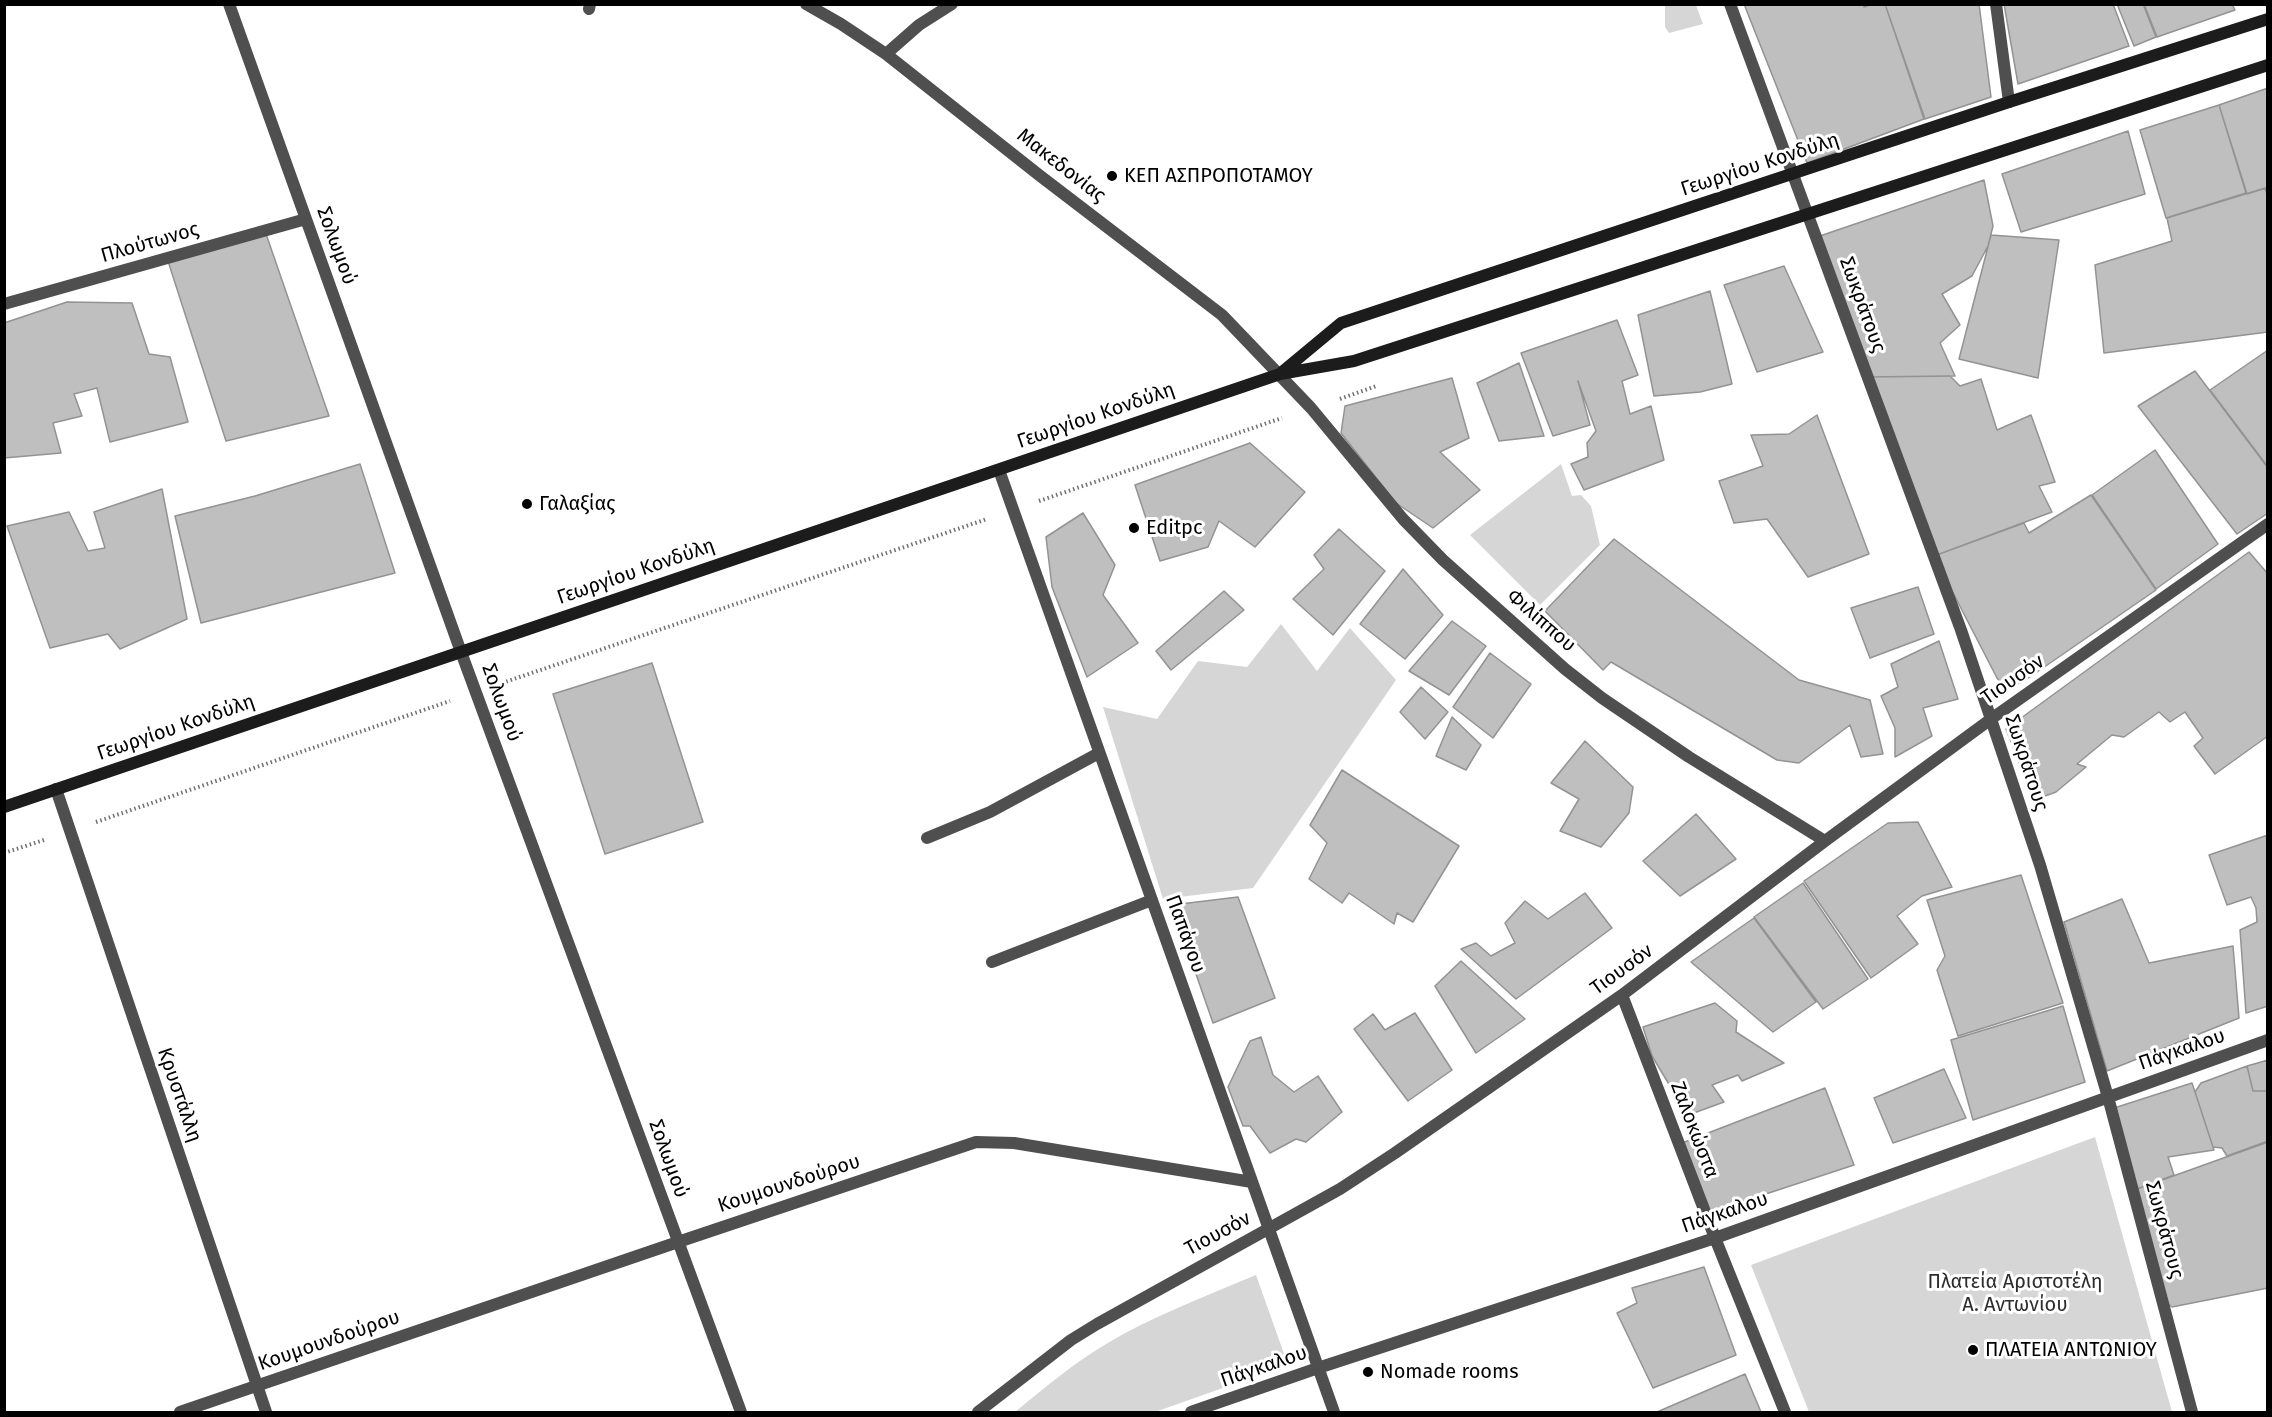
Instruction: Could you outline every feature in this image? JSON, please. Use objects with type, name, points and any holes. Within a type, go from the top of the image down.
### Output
[{"type":"main road","name":"Γεωργίου Κονδύλη","points":[[1280,374],[1341,323],[2009,102],[2268,19]]},
{"type":"main road","name":"Γεωργίου Κονδύλη","points":[[4,807],[1280,374],[1354,361],[2268,65]]},
{"type":"street","name":"Σολωμού","points":[[229,4],[461,652],[741,1413]]},
{"type":"street","name":"Μακεδονίας","points":[[806,4],[842,24],[886,54],[1222,315],[1280,374]]},
{"type":"street","points":[[886,54],[919,25],[952,4]]},
{"type":"street","name":"Σωκράτους","points":[[1730,4],[1957,618],[2040,865],[2108,1097],[2193,1413]]},
{"type":"street","points":[[1996,4],[2009,102]]},
{"type":"street","name":"Πλούτωνος","points":[[4,304],[306,219]]},
{"type":"street","name":"Φιλίππου","points":[[1280,374],[1311,408],[1343,449],[1443,560],[1565,669],[1610,704],[1680,751],[1825,841]]},
{"type":"street","name":"Παπάγου","points":[[999,470],[1334,1413]]},
{"type":"street","name":"Τιουσόν","points":[[978,1413],[1071,1340],[1147,1295],[1366,1174],[1622,995],[1991,719],[2268,524]]},
{"type":"street","points":[[927,838],[990,812],[1099,753]]},
{"type":"street","name":"Κρυστάλλη","points":[[56,789],[266,1413]]},
{"type":"street","points":[[992,962],[1152,900]]},
{"type":"street","name":"Ζαλοκώστα","points":[[1622,995],[1785,1413]]},
{"type":"street","name":"Πάγκαλου","points":[[1191,1413],[1318,1368],[1715,1238],[2268,1040]]},
{"type":"street","name":"Κουμουνδούρου","points":[[180,1413],[976,1142],[1014,1143],[1252,1182]]},
{"type":"path","points":[[4,853],[1379,385]]},
{"type":"green space","points":[[1665,5],[1696,5],[1703,24],[1669,33],[1665,27]]},
{"type":"green space","points":[[1561,464],[1572,496],[1581,495],[1591,506],[1600,545],[1540,605],[1470,535]]},
{"type":"green space","points":[[1281,624],[1317,671],[1350,628],[1396,680],[1253,888],[1163,899],[1103,707],[1157,719],[1198,661],[1247,667]]},
{"type":"green space","name":"Πλατεία Αριστοτέλη Α. Αντωνίου","points":[[2095,1137],[2172,1412],[1809,1412],[1751,1265]]},
{"type":"green space","points":[[1256,1275],[1288,1365],[1155,1412],[1015,1412],[1048,1385],[1106,1344],[1161,1315]]},
{"type":"building","points":[[1744,4],[1863,4],[1864,7],[1885,4],[1924,119],[1807,163]]},
{"type":"building","points":[[1885,4],[1979,4],[1991,97],[1925,119]]},
{"type":"building","points":[[2004,4],[2113,4],[2129,46],[2018,84]]},
{"type":"building","points":[[2117,4],[2143,4],[2156,37],[2134,46]]},
{"type":"building","points":[[2144,4],[2232,4],[2235,10],[2157,37]]},
{"type":"building","points":[[2268,88],[2268,195],[2266,188],[2247,194],[2219,105]]},
{"type":"building","points":[[2219,105],[2246,193],[2166,218],[2140,130]]},
{"type":"building","points":[[2128,131],[2145,194],[2021,232],[2002,174]]},
{"type":"building","points":[[1984,180],[1993,226],[1988,246],[1972,276],[1942,294],[1960,325],[1940,343],[1955,376],[1868,377],[1817,237]]},
{"type":"building","points":[[2265,188],[2268,197],[2268,332],[2104,353],[2095,265],[2172,241],[2167,218]]},
{"type":"building","points":[[265,231],[329,416],[226,441],[167,258]]},
{"type":"building","points":[[1991,235],[2059,240],[2038,378],[1959,359]]},
{"type":"building","points":[[1784,266],[1823,352],[1757,372],[1724,285]]},
{"type":"building","points":[[1710,291],[1732,384],[1700,392],[1654,396],[1638,315]]},
{"type":"building","points":[[67,302],[132,303],[149,354],[170,357],[188,422],[110,442],[97,388],[74,394],[82,416],[53,423],[61,453],[4,458],[4,323]]},
{"type":"building","points":[[1617,320],[1638,375],[1622,381],[1630,414],[1651,406],[1664,460],[1584,490],[1571,464],[1588,457],[1587,443],[1596,431],[1578,381],[1590,425],[1553,436],[1521,353]]},
{"type":"building","points":[[2268,350],[2268,467],[2210,390]]},
{"type":"building","points":[[1519,363],[1544,436],[1499,441],[1477,383]]},
{"type":"building","points":[[2195,371],[2268,468],[2268,513],[2237,534],[2138,406]]},
{"type":"building","points":[[1950,376],[1960,386],[1981,379],[1997,430],[2031,415],[2055,482],[2039,486],[2052,512],[1934,556],[1868,377]]},
{"type":"building","points":[[1452,378],[1469,438],[1440,452],[1480,490],[1433,528],[1396,503],[1341,433],[1345,406]]},
{"type":"building","points":[[1817,415],[1869,554],[1808,577],[1767,519],[1734,523],[1719,481],[1763,466],[1751,435],[1789,434]]},
{"type":"building","points":[[1250,443],[1305,492],[1255,547],[1219,521],[1208,547],[1160,561],[1135,485]]},
{"type":"building","points":[[2155,450],[2218,544],[2156,589],[2092,495]]},
{"type":"building","points":[[360,464],[395,573],[201,623],[175,516],[255,496]]},
{"type":"building","points":[[162,489],[187,619],[120,649],[108,634],[50,648],[7,526],[69,512],[88,551],[105,548],[94,512]]},
{"type":"building","points":[[2091,495],[2156,590],[2024,681],[2013,686],[2002,684],[1934,556],[2024,523],[2029,533]]},
{"type":"building","points":[[1083,513],[1115,565],[1103,595],[1138,643],[1087,677],[1052,587],[1046,537]]},
{"type":"building","points":[[1339,529],[1385,571],[1333,635],[1293,599],[1324,569],[1314,555]]},
{"type":"building","points":[[1614,539],[1799,680],[1870,700],[1883,754],[1861,757],[1850,725],[1799,763],[1777,760],[1611,662],[1603,670],[1545,611]]},
{"type":"building","points":[[2249,552],[2268,574],[2268,736],[2215,774],[2194,746],[2203,738],[2185,712],[2170,722],[2159,712],[2124,737],[2112,735],[2077,764],[2086,767],[2056,792],[2034,800],[2006,729]]},
{"type":"building","points":[[1403,569],[1443,615],[1405,659],[1360,624]]},
{"type":"building","points":[[1918,587],[1934,634],[1870,658],[1851,608]]},
{"type":"building","points":[[1224,591],[1244,610],[1171,670],[1156,651]]},
{"type":"building","points":[[1452,621],[1486,646],[1449,695],[1409,671]]},
{"type":"building","points":[[1939,641],[1958,699],[1923,708],[1932,736],[1895,757],[1895,728],[1881,696],[1898,687],[1891,664]]},
{"type":"building","points":[[1490,653],[1531,684],[1493,738],[1453,707]]},
{"type":"building","points":[[652,663],[703,822],[605,854],[553,694]]},
{"type":"building","points":[[1421,687],[1448,712],[1425,739],[1400,712]]},
{"type":"building","points":[[1452,717],[1481,745],[1466,770],[1436,756]]},
{"type":"building","points":[[1585,741],[1633,787],[1629,813],[1601,847],[1560,831],[1579,799],[1551,783]]},
{"type":"building","points":[[1342,770],[1459,846],[1413,922],[1397,913],[1394,924],[1349,893],[1342,903],[1309,879],[1327,843],[1310,825]]},
{"type":"building","points":[[1696,814],[1736,859],[1680,896],[1643,861]]},
{"type":"building","points":[[1918,822],[1952,887],[1922,896],[1897,916],[1918,944],[1871,978],[1804,881],[1888,823]]},
{"type":"building","points":[[2268,835],[2268,1006],[2246,1013],[2240,930],[2257,922],[2256,908],[2251,897],[2227,905],[2209,855]]},
{"type":"building","points":[[2021,875],[2063,1003],[1958,1036],[1937,970],[1945,956],[1927,900]]},
{"type":"building","points":[[1803,883],[1868,979],[1823,1009],[1754,917]]},
{"type":"building","points":[[1585,893],[1612,928],[1516,999],[1461,949],[1476,943],[1491,956],[1515,943],[1505,923],[1525,901],[1548,919]]},
{"type":"building","points":[[1238,897],[1275,998],[1213,1023],[1172,905]]},
{"type":"building","points":[[2122,899],[2149,963],[2233,946],[2239,1018],[2107,1071],[2064,922]]},
{"type":"building","points":[[1754,918],[1816,1002],[1773,1032],[1691,962]]},
{"type":"building","points":[[1461,961],[1525,1019],[1476,1053],[1435,986]]},
{"type":"building","points":[[1715,1003],[1737,1021],[1736,1032],[1784,1063],[1742,1081],[1738,1075],[1712,1085],[1724,1102],[1691,1114],[1675,1084],[1670,1086],[1652,1056],[1643,1027]]},
{"type":"building","points":[[2063,1006],[2085,1082],[1973,1120],[1951,1040]]},
{"type":"building","points":[[1415,1013],[1452,1070],[1408,1101],[1354,1029],[1373,1014],[1385,1030]]},
{"type":"building","points":[[1261,1037],[1273,1075],[1294,1092],[1318,1076],[1342,1112],[1306,1142],[1296,1139],[1270,1153],[1250,1126],[1243,1126],[1228,1087],[1250,1041]]},
{"type":"building","points":[[2268,1060],[2268,1091],[2253,1091],[2247,1066]]},
{"type":"building","points":[[2247,1066],[2253,1091],[2268,1091],[2268,1141],[2227,1156],[2222,1148],[2213,1147],[2195,1092],[2201,1083]]},
{"type":"building","points":[[1944,1069],[1966,1118],[1893,1143],[1874,1098]]},
{"type":"building","points":[[2192,1083],[2214,1150],[2168,1157],[2174,1175],[2137,1189],[2111,1109]]},
{"type":"building","points":[[1825,1088],[1854,1165],[1708,1213],[1682,1143]]},
{"type":"building","points":[[2268,1142],[2268,1288],[2172,1307],[2168,1304],[2137,1189]]},
{"type":"building","points":[[1704,1267],[1736,1355],[1653,1388],[1617,1313],[1637,1303],[1632,1288]]},
{"type":"building","points":[[1745,1374],[1761,1412],[1657,1412]]},
{"type":"place","name":"ΚΕΠ ΑΣΠΡΟΠΟΤΑΜΟΥ","points":[[1112,176]]},
{"type":"place","name":"Γαλαξίας","points":[[527,504]]},
{"type":"place","name":"Editpc","points":[[1134,528]]},
{"type":"place","name":"ΠΛΑΤΕΙΑ ΑΝΤΩΝΙΟΥ","points":[[1973,1350]]},
{"type":"place","name":"Nomade rooms","points":[[1368,1372]]}]
